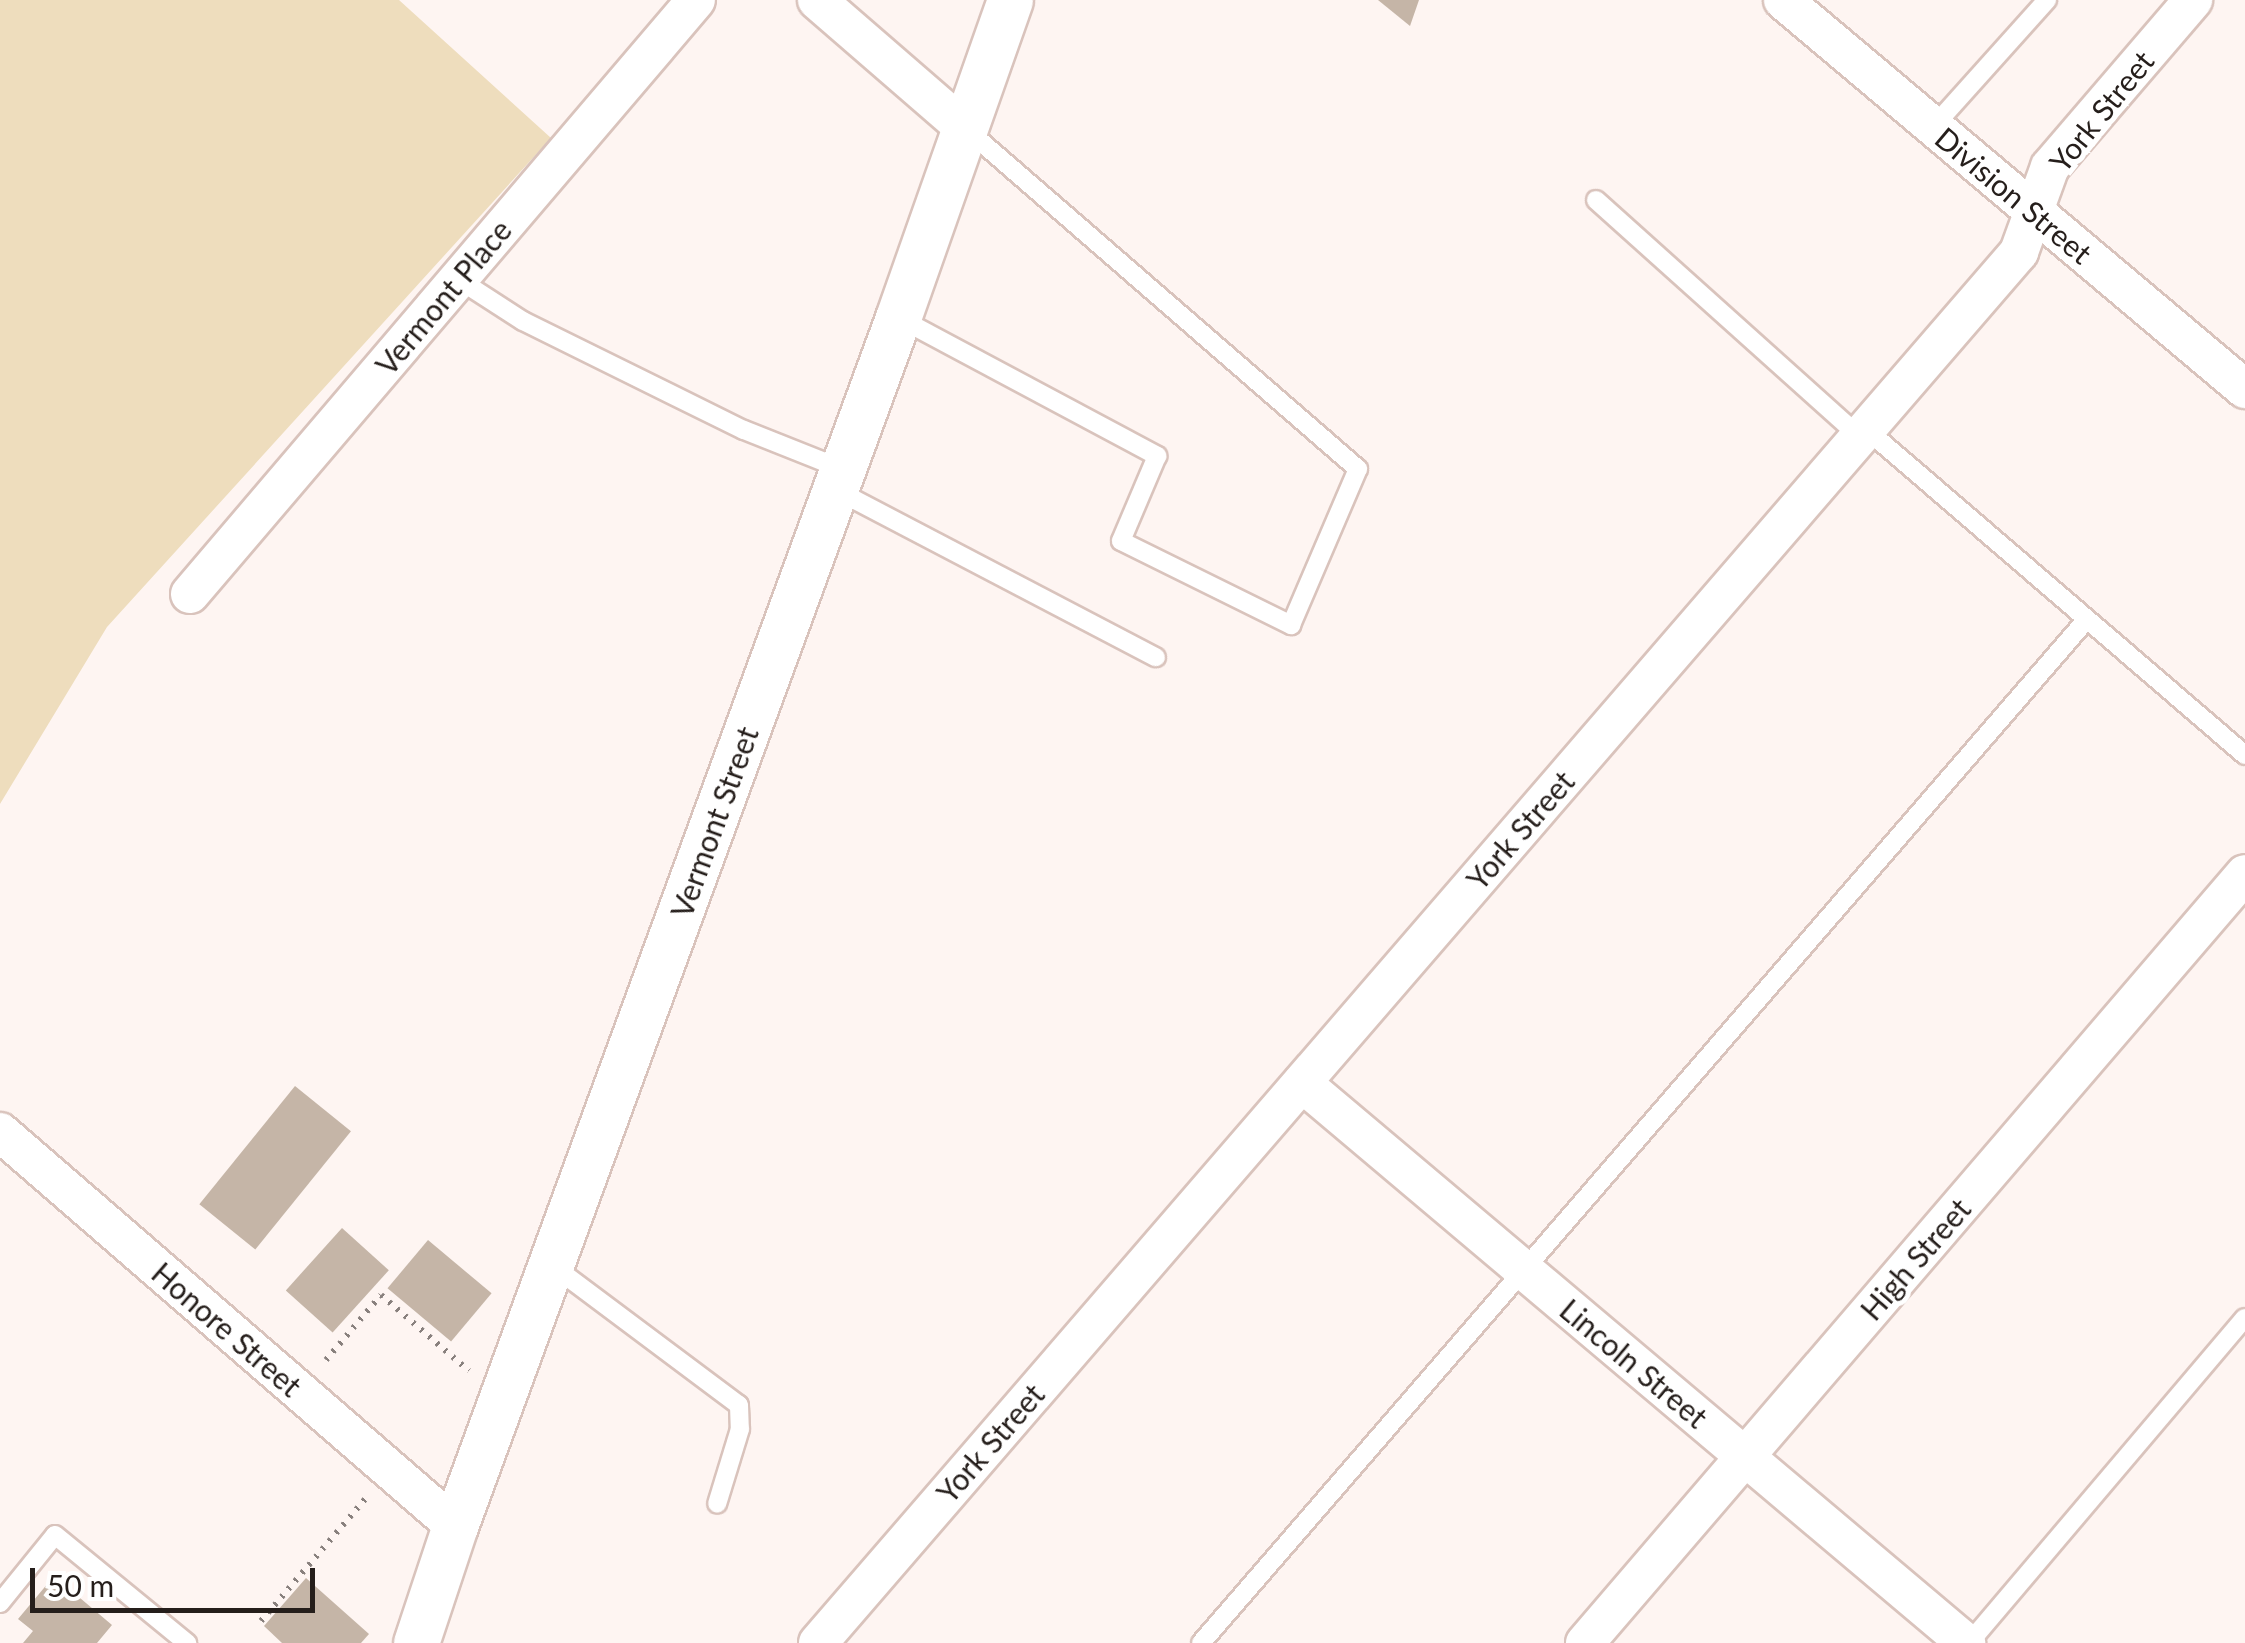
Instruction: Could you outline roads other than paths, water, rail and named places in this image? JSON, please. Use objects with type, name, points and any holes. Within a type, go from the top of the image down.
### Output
[{"type":"street","name":"Vermont Place","points":[[190,594],[696,0]]},
{"type":"street","points":[[816,0],[964,128]]},
{"type":"street","name":"Vermont Street","points":[[416,1643],[455,1526],[898,318],[1010,0]]},
{"type":"street","name":"Division Street","points":[[1783,0],[2245,389]]},
{"type":"street","name":"York Street","points":[[818,1643],[2019,252],[2050,167],[2193,0]]},
{"type":"street","name":"High Street","points":[[1585,1643],[2245,874]]},
{"type":"street","name":"Lincoln Street","points":[[1302,1083],[1967,1643]]},
{"type":"street","name":"Honore Street","points":[[0,1132],[455,1526]]},
{"type":"lane","points":[[1933,126],[2048,0]]},
{"type":"lane","points":[[898,318],[1157,456],[1121,541],[1291,625],[1358,469],[964,128]]},
{"type":"lane","points":[[1596,200],[1863,433],[2245,755]]},
{"type":"lane","points":[[458,279],[523,321],[839,480],[1156,657]]},
{"type":"lane","points":[[1201,1643],[2087,619]]},
{"type":"lane","points":[[552,1266],[739,1405],[740,1428],[717,1504]]},
{"type":"lane","points":[[1967,1643],[2245,1318]]},
{"type":"lane","points":[[0,1604],[56,1536],[187,1643]]}]
